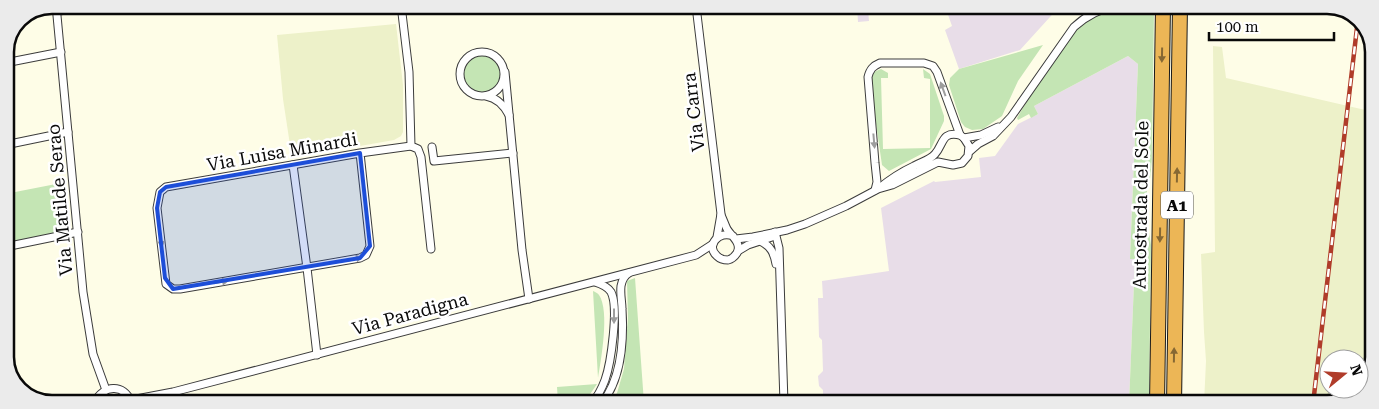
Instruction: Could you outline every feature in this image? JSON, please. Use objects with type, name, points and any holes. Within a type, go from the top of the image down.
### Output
[{"type":"highway","name":"Autostrada del Sole","points":[[1157,395],[1163,14]]},
{"type":"highway","name":"Autostrada del Sole","points":[[1174,395],[1180,14]]},
{"type":"street","name":"Via Matilde Serao","points":[[58,14],[84,292],[93,354],[106,390]]},
{"type":"street","points":[[402,14],[409,72],[411,146],[418,149],[421,157],[431,249]]},
{"type":"street","name":"Via Carra","points":[[697,14],[721,214],[727,229],[735,238]]},
{"type":"street","points":[[877,189],[892,185],[938,162],[958,165],[966,160],[970,151],[993,136],[1005,123],[1067,35],[1079,22],[1091,14]]},
{"type":"street","points":[[14,61],[61,52]]},
{"type":"street","points":[[504,72],[504,79],[499,88],[491,95],[484,96],[470,93],[463,85],[460,74],[461,66],[465,60],[470,55],[478,52],[489,52],[501,62],[504,72],[509,116],[522,250],[530,298]]},
{"type":"street","points":[[877,189],[868,77],[872,67],[875,65],[880,63],[928,63],[932,66],[937,72],[962,136],[968,142],[970,151]]},
{"type":"street","points":[[484,96],[497,100],[509,116]]},
{"type":"street","points":[[696,255],[713,244],[717,237],[725,234],[735,238],[753,238],[787,230],[820,218],[877,189],[889,180],[929,159],[935,154],[941,141],[949,135],[981,135],[1005,123]]},
{"type":"street","points":[[14,143],[68,132]]},
{"type":"street","name":"Via Luisa Minardi","points":[[307,268],[173,289],[166,284],[165,278],[157,208],[160,192],[166,187],[360,153],[411,146]]},
{"type":"street","points":[[939,146],[941,157],[948,164]]},
{"type":"street","points":[[432,147],[434,161],[512,153]]},
{"type":"street","points":[[307,268],[360,258],[366,255],[370,246],[360,153]]},
{"type":"street","points":[[293,165],[317,355]]},
{"type":"street","name":"Via Carra","points":[[717,237],[721,214]]},
{"type":"street","points":[[14,245],[78,232]]},
{"type":"street","points":[[696,255],[716,256],[728,260],[748,245],[775,233]]},
{"type":"street","points":[[775,233],[779,248],[784,395]]},
{"type":"street","points":[[735,238],[738,252]]},
{"type":"street","points":[[760,241],[767,245],[774,253],[780,282]]},
{"type":"street","points":[[713,244],[716,256]]},
{"type":"street","name":"Via Paradigna","points":[[159,395],[696,255]]},
{"type":"street","points":[[608,395],[615,381],[622,342],[621,286],[625,276],[630,272]]},
{"type":"street","points":[[590,283],[599,283],[609,290],[613,299],[614,311],[609,366],[598,395]]},
{"type":"street","name":"Via Paradigna","points":[[106,390],[118,389],[128,395]]},
{"type":"street","points":[[100,395],[106,390]]},
{"type":"highlighted area","points":[[360,153],[370,246],[360,258],[173,289],[165,278],[157,208],[160,192],[166,187]]},
{"type":"shaded area","points":[[858,14],[868,14],[869,21],[858,22]]},
{"type":"shaded area","points":[[948,14],[1053,14],[1020,50],[959,69],[945,30],[952,26]]},
{"type":"shaded area","points":[[1128,56],[1138,64],[1130,258],[1135,259],[1129,395],[823,395],[823,390],[819,386],[818,376],[823,371],[822,340],[819,337],[818,298],[823,298],[822,281],[889,271],[881,208],[934,181],[981,177],[979,158],[995,156],[1018,124],[1038,114],[1034,106]]},
{"type":"green space","points":[[1100,14],[1154,14],[1152,159],[1147,189],[1146,214],[1151,245],[1149,395],[1129,395],[1135,259],[1130,259],[1138,64],[1128,56],[1034,106],[1038,114],[1031,118],[1029,114],[1018,120],[1017,118],[1034,89],[1073,34],[1095,16]]},
{"type":"green space","points":[[396,24],[403,85],[403,132],[401,136],[394,140],[292,158],[283,99],[277,35]]},
{"type":"green space","points":[[1043,45],[1018,81],[1002,116],[983,129],[972,130],[965,127],[961,122],[949,85],[950,78],[959,69]]},
{"type":"green space","points":[[1213,46],[1222,47],[1226,78],[1365,110],[1365,349],[1319,349],[1319,395],[1204,395],[1206,361],[1201,254],[1215,252]]},
{"type":"green space","points":[[482,55],[495,61],[501,74],[495,87],[482,93],[469,87],[463,74],[469,61]]},
{"type":"green space","points":[[881,69],[888,73],[888,78],[881,78],[883,149],[930,148],[930,79],[924,78],[923,69],[930,74],[944,116],[944,121],[931,149],[889,171],[882,165],[870,83],[874,72]]},
{"type":"green space","points":[[56,184],[61,232],[14,241],[14,192]]},
{"type":"green space","points":[[635,278],[643,395],[616,395],[624,369],[628,318],[627,281]]},
{"type":"green space","points":[[593,291],[599,295],[604,312],[604,336],[598,378]]},
{"type":"green space","points":[[597,384],[589,395],[558,395],[557,387]]},
{"type":"railway","points":[[1314,395],[1357,29]]}]
